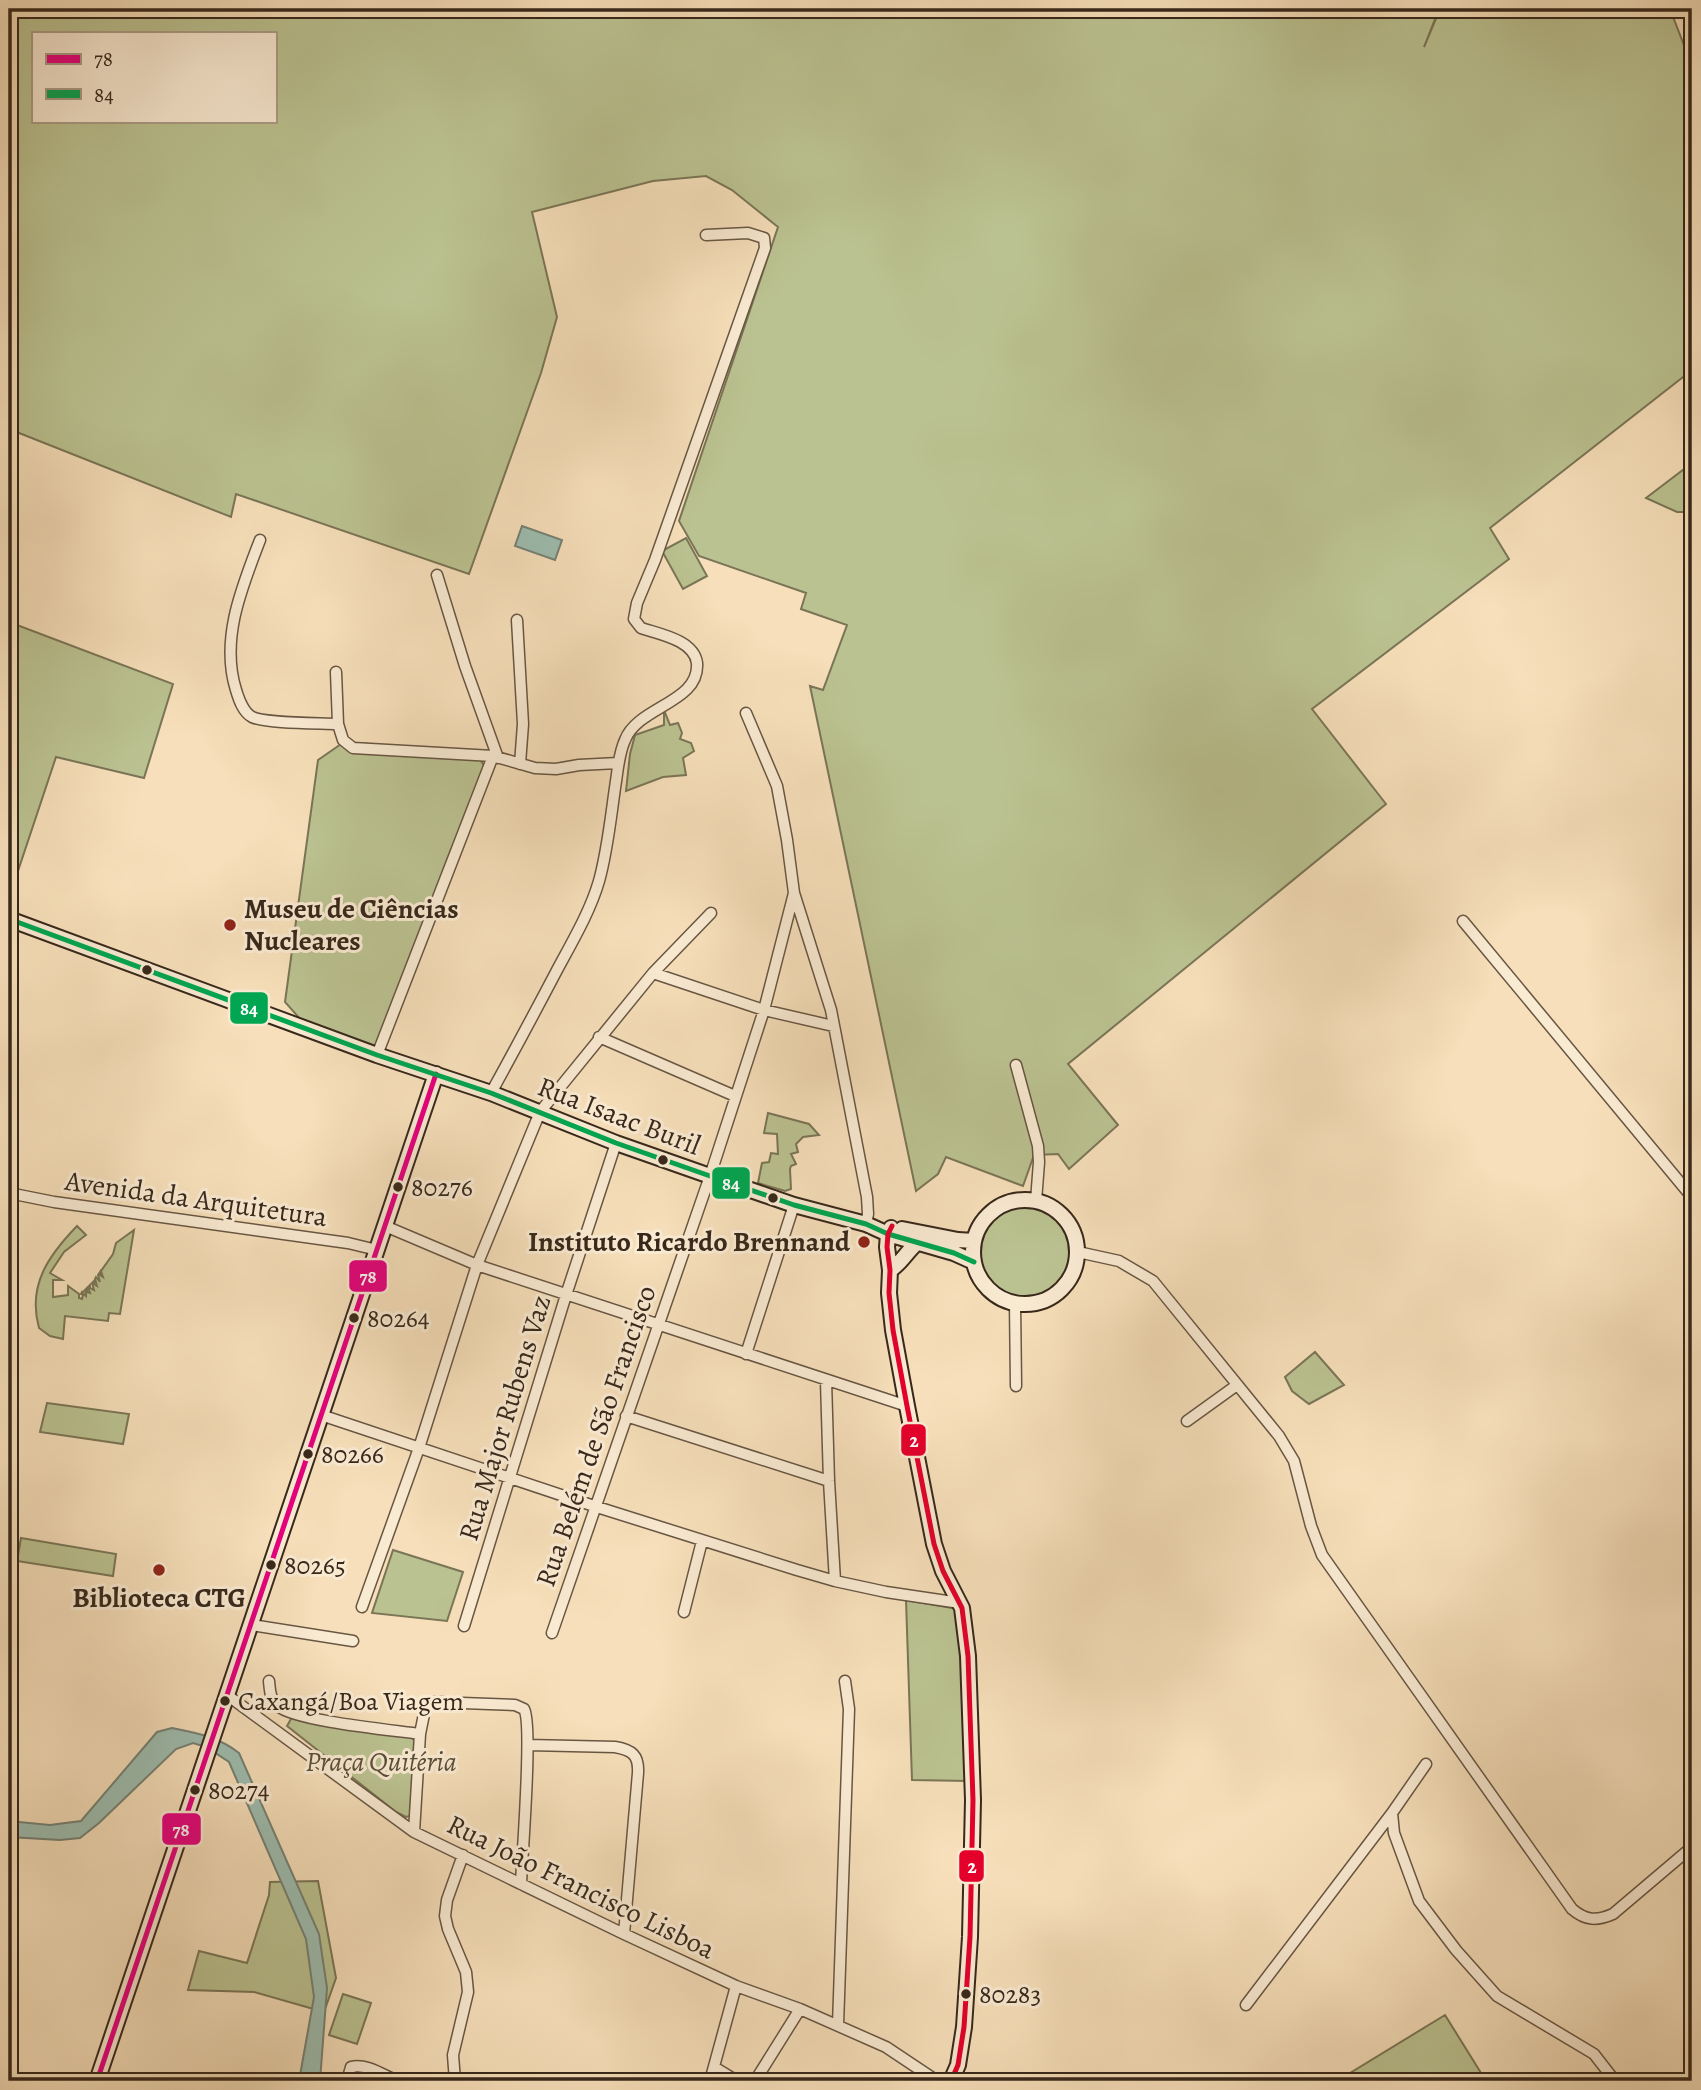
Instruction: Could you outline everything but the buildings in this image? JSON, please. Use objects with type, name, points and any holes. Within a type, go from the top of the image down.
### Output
[{"type":"main road","name":"Rua Isaac Buril","points":[[9,919],[377,1055],[492,1093],[616,1143],[794,1205],[866,1224],[874,1223],[917,1243],[954,1253],[974,1262]]},
{"type":"main road","points":[[97,2081],[436,1074]]},
{"type":"main road","points":[[1015,1200],[1036,1201],[1055,1209],[1074,1232],[1078,1252],[1074,1272],[1062,1289],[1045,1300],[1015,1303],[996,1295],[981,1281],[974,1262],[974,1241],[982,1223],[996,1208],[1015,1200]]},
{"type":"main road","name":"Rua Isaac Buril","points":[[890,1230],[974,1241]]},
{"type":"main road","points":[[890,1230],[889,1293],[907,1406],[934,1545],[943,1572],[960,1603],[968,1656],[973,1800],[970,1937],[964,2027],[958,2064],[951,2081]]},
{"type":"main road","points":[[890,1270],[898,1266],[904,1255],[917,1243]]},
{"type":"street","points":[[492,1093],[584,919],[598,883],[618,763],[625,739],[630,730],[646,715],[691,687],[696,672],[695,655],[688,646],[641,628],[636,624],[634,612],[655,560],[765,248],[764,238],[755,233],[706,235]]},
{"type":"street","points":[[260,540],[236,607],[233,629],[231,662],[239,700],[246,712],[265,720],[338,724]]},
{"type":"street","points":[[377,1055],[495,757],[437,575]]},
{"type":"street","points":[[517,620],[523,724],[520,764]]},
{"type":"street","points":[[336,672],[338,724],[343,740],[353,748],[495,757],[536,768],[556,769],[618,763]]},
{"type":"street","name":"Rua Belém de São Francisco","points":[[746,713],[777,786],[794,893],[831,1010],[867,1197],[869,1214],[866,1224]]},
{"type":"street","name":"Rua Belém de São Francisco","points":[[552,1633],[710,1176],[764,1010],[794,893]]},
{"type":"street","points":[[362,1607],[419,1448],[477,1265],[540,1112],[653,973],[711,913]]},
{"type":"street","points":[[1463,921],[1692,1197]]},
{"type":"street","points":[[653,973],[764,1010],[833,1026]]},
{"type":"street","points":[[599,1037],[735,1096]]},
{"type":"street","points":[[1016,1065],[1038,1146],[1036,1201]]},
{"type":"street","name":"Rua Major Rubens Vaz","points":[[464,1626],[616,1143]]},
{"type":"street","name":"Avenida da Arquitetura","points":[[9,1193],[54,1202],[348,1243],[377,1250]]},
{"type":"street","points":[[746,1354],[794,1205]]},
{"type":"street","points":[[385,1226],[477,1265],[907,1406]]},
{"type":"street","points":[[1078,1252],[1119,1261],[1153,1281],[1279,1436],[1294,1461],[1311,1527],[1322,1555],[1572,1909],[1580,1916],[1592,1920],[1613,1914],[1692,1847]]},
{"type":"street","points":[[1015,1303],[1016,1386]]},
{"type":"street","points":[[826,1381],[835,1581]]},
{"type":"street","points":[[1187,1421],[1237,1385]]},
{"type":"street","points":[[321,1415],[702,1541],[835,1581],[960,1603]]},
{"type":"street","points":[[626,1416],[829,1481]]},
{"type":"street","points":[[684,1612],[702,1541]]},
{"type":"street","points":[[252,1625],[353,1641]]},
{"type":"street","points":[[269,1681],[270,1693],[276,1704],[288,1712],[310,1718],[420,1734]]},
{"type":"street","points":[[838,2025],[849,1709],[845,1681]]},
{"type":"street","name":"Rua João Francisco Lisboa","points":[[228,1695],[414,1832],[736,1986],[800,2009],[886,2047],[937,2081]]},
{"type":"street","points":[[414,1832],[420,1734],[426,1704],[435,1702],[515,1705],[524,1709],[527,1715],[527,1745],[521,1884]]},
{"type":"street","points":[[527,1745],[615,1747],[629,1750],[635,1755],[639,1764],[624,1934]]},
{"type":"street","points":[[1246,2005],[1426,1764]]},
{"type":"street","points":[[1392,1813],[1394,1833],[1419,1901],[1456,1950],[1497,1996],[1594,2054],[1615,2081]]},
{"type":"street","points":[[455,2081],[453,2055],[468,1992],[466,1972],[445,1916],[447,1900],[463,1855]]},
{"type":"street","points":[[709,2081],[736,1986]]},
{"type":"street","points":[[755,2081],[800,2009]]},
{"type":"street","points":[[346,2081],[351,2067],[356,2065],[397,2081]]},
{"type":"street","points":[[713,2067],[737,2081]]},
{"type":"green space","points":[[9,9],[1439,9],[1424,47],[1440,9],[1670,9],[1692,66],[1692,370],[1490,528],[1509,559],[1312,709],[1386,804],[1068,1064],[1118,1125],[1069,1169],[1058,1154],[1034,1155],[1023,1186],[946,1157],[938,1174],[916,1191],[810,686],[823,690],[847,625],[801,609],[806,593],[699,556],[679,521],[778,227],[732,190],[706,176],[653,181],[532,212],[557,317],[541,373],[469,574],[236,494],[231,517],[9,429]]},
{"type":"green space","points":[[1692,463],[1692,512],[1677,512],[1646,498]]},
{"type":"green space","points":[[686,538],[707,576],[683,589],[662,551]]},
{"type":"green space","points":[[9,622],[173,684],[144,778],[56,757],[9,898]]},
{"type":"green space","points":[[664,710],[670,725],[678,723],[682,733],[680,739],[691,743],[694,751],[683,758],[686,775],[663,777],[626,791],[635,735],[664,725]]},
{"type":"green space","points":[[344,742],[475,752],[485,767],[377,1055],[309,1029],[285,1002],[318,760]]},
{"type":"green space","points":[[768,1113],[809,1124],[819,1135],[803,1137],[796,1144],[798,1152],[791,1154],[796,1164],[790,1169],[791,1189],[785,1191],[758,1183],[762,1163],[769,1162],[771,1153],[778,1154],[777,1134],[764,1133]]},
{"type":"green space","points":[[1025,1207],[1042,1210],[1057,1220],[1067,1235],[1070,1252],[1067,1269],[1057,1284],[1042,1294],[1025,1297],[1008,1294],[993,1284],[983,1269],[980,1252],[983,1235],[993,1220],[1008,1210]]},
{"type":"green space","points":[[77,1226],[86,1235],[64,1252],[50,1273],[62,1280],[53,1280],[53,1297],[68,1295],[68,1286],[82,1299],[81,1294],[82,1292],[86,1296],[84,1291],[87,1288],[90,1293],[90,1285],[94,1290],[92,1283],[94,1281],[97,1286],[96,1277],[100,1282],[100,1272],[103,1277],[101,1271],[113,1254],[116,1243],[134,1230],[120,1314],[109,1313],[108,1321],[65,1316],[63,1339],[50,1336],[39,1328],[36,1298],[43,1272],[58,1248]]},
{"type":"green space","points":[[1315,1352],[1344,1385],[1309,1404],[1292,1391],[1285,1377]]},
{"type":"green space","points":[[47,1403],[129,1414],[123,1444],[40,1432]]},
{"type":"green space","points":[[21,1538],[116,1554],[113,1576],[17,1561]]},
{"type":"green space","points":[[393,1550],[463,1572],[447,1621],[372,1613]]},
{"type":"green space","points":[[906,1600],[958,1609],[969,1781],[912,1780]]},
{"type":"green space","name":"Praça Quitéria","points":[[292,1717],[411,1737],[415,1741],[410,1816],[396,1812],[287,1726]]},
{"type":"green space","points":[[318,1881],[336,1978],[324,2012],[254,1992],[188,1990],[199,1951],[247,1963],[269,1895],[270,1882]]},
{"type":"green space","points":[[343,1994],[371,2003],[357,2044],[329,2035]]},
{"type":"green space","points":[[1445,2015],[1486,2081],[1337,2081]]},
{"type":"shaded area","points":[[522,526],[562,540],[555,560],[515,546]]},
{"type":"shaded area","points":[[172,1728],[216,1739],[239,1753],[319,1934],[327,1988],[320,2081],[299,2081],[314,1997],[306,1939],[229,1762],[206,1747],[193,1743],[176,1749],[80,1838],[60,1840],[9,1837],[9,1821],[50,1825],[81,1821],[157,1732]]},
{"type":"transit line","name":"84","points":[[9,919],[377,1055],[491,1093],[616,1143],[794,1205],[866,1224],[888,1234],[954,1253],[974,1262]]},
{"type":"transit line","name":"78","points":[[97,2081],[436,1074]]},
{"type":"transit line","name":"2","points":[[892,1226],[887,1247],[893,1330],[934,1544],[943,1571],[962,1608],[968,1656],[973,1800],[970,1937],[964,2027],[958,2065],[951,2081]]},
{"type":"place","name":"Museu de Ciências Nucleares","points":[[230,925]]},
{"type":"place","name":"80276","points":[[398,1187]]},
{"type":"place","name":"Instituto Ricardo Brennand","points":[[864,1242]]},
{"type":"place","name":"80264","points":[[354,1318]]},
{"type":"place","name":"80266","points":[[308,1454]]},
{"type":"place","name":"80265","points":[[271,1565]]},
{"type":"place","name":"Biblioteca CTG","points":[[159,1570]]},
{"type":"place","name":"Caxangá/Boa Viagem","points":[[225,1701]]},
{"type":"place","name":"80274","points":[[195,1790]]},
{"type":"place","name":"80283","points":[[966,1994]]}]
